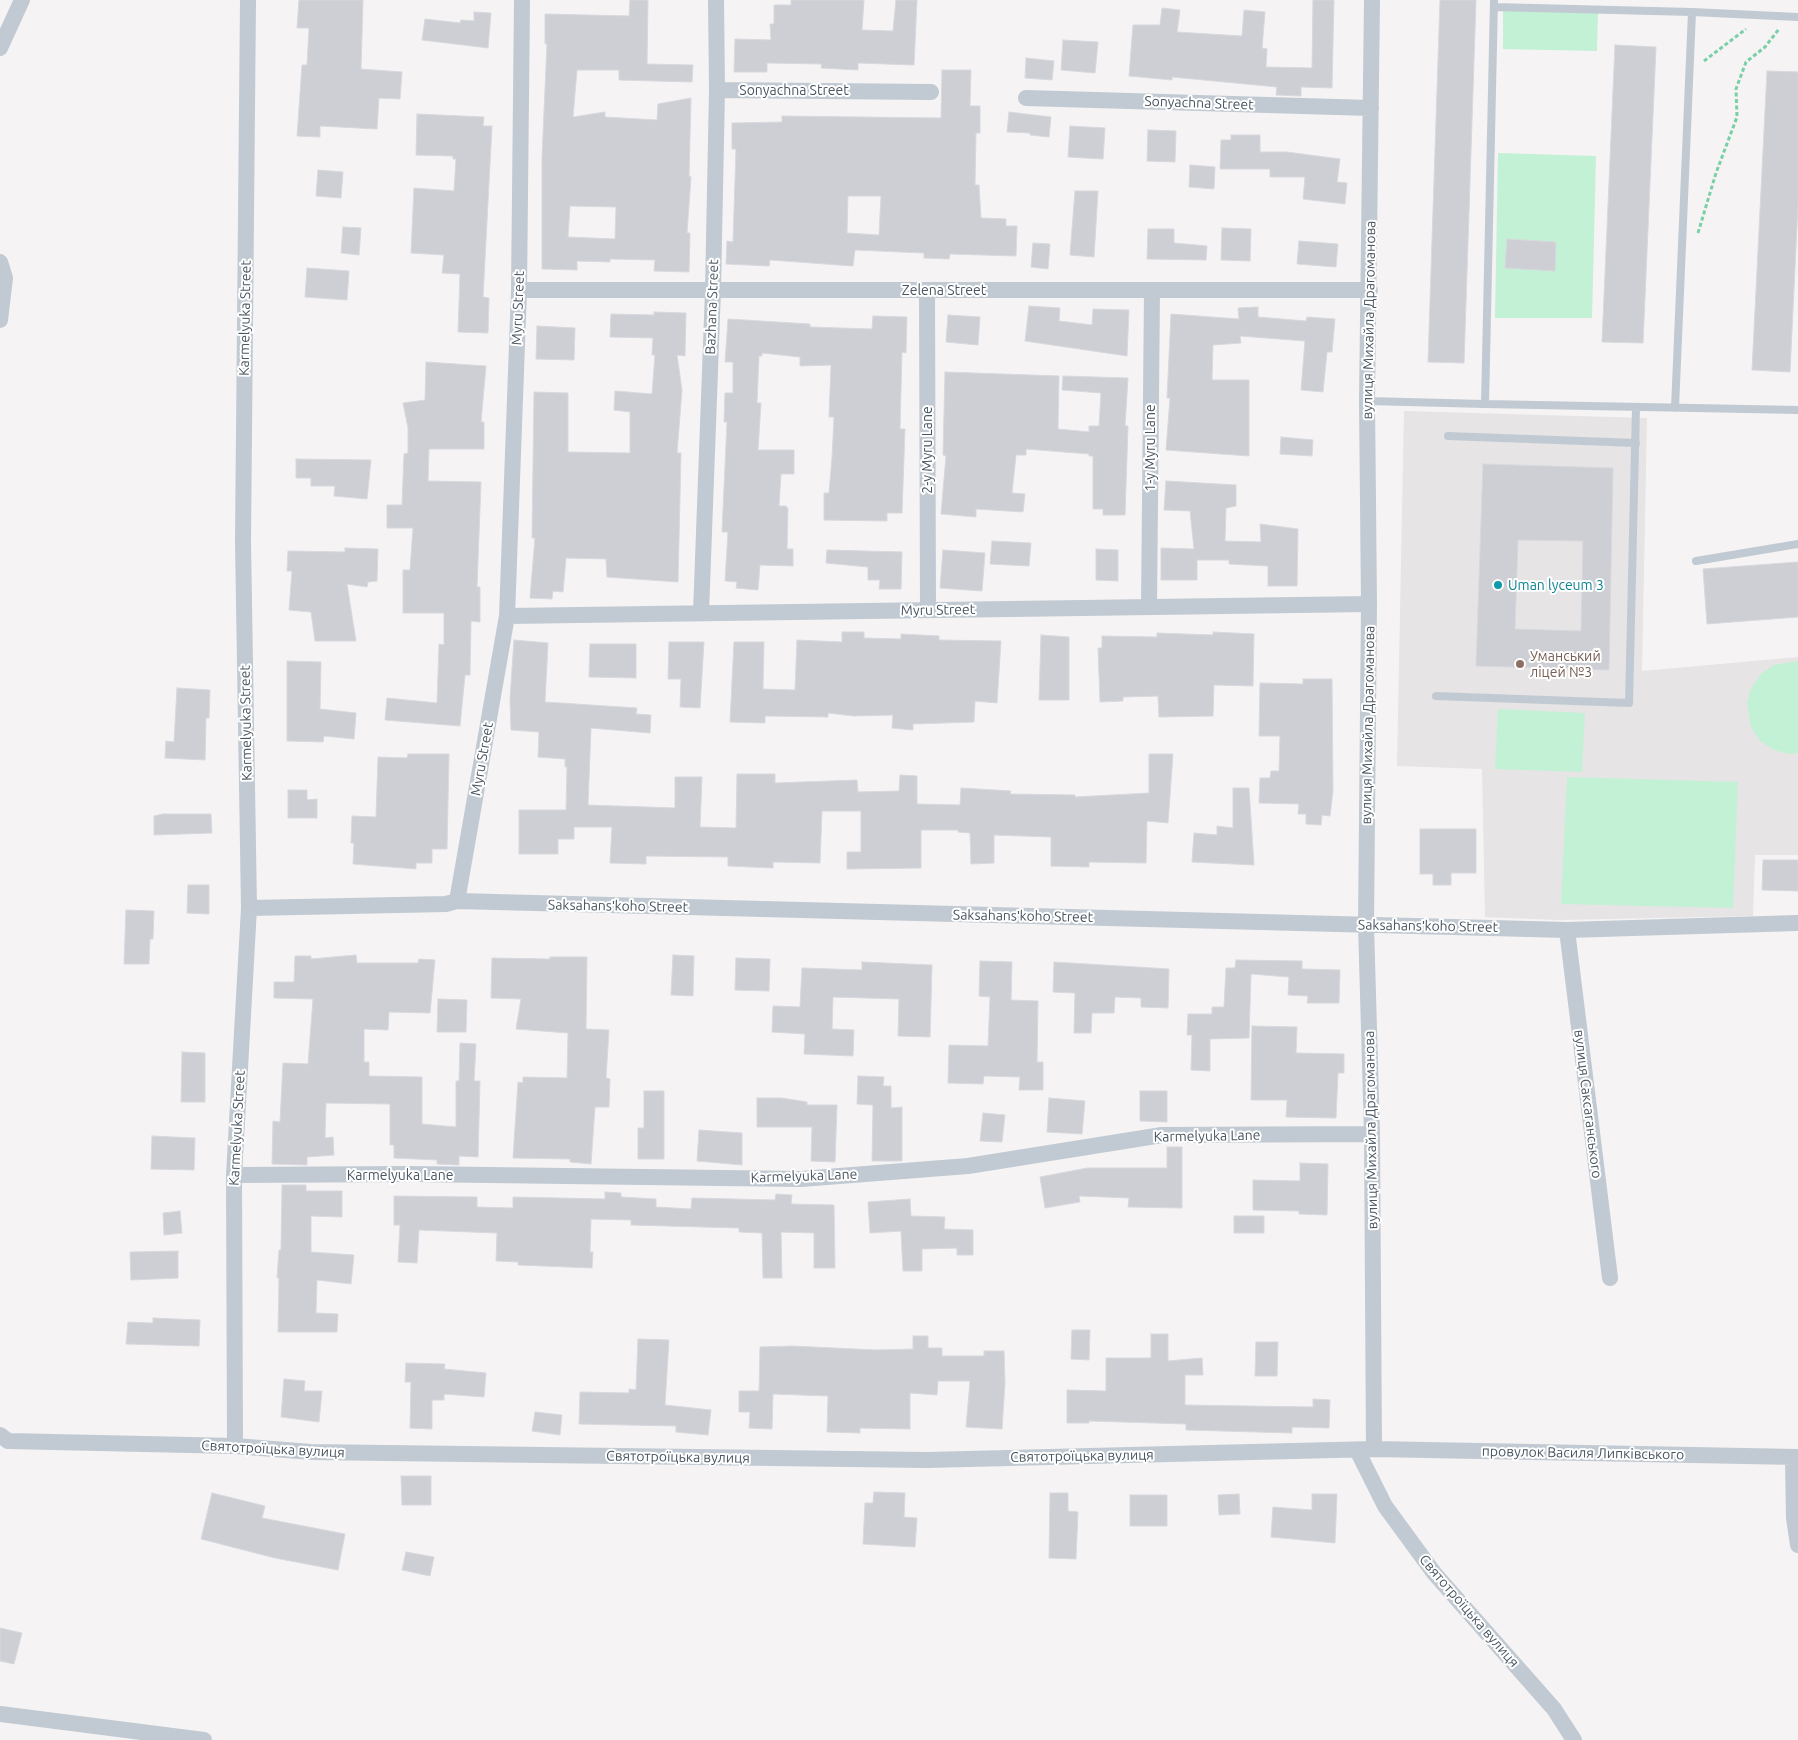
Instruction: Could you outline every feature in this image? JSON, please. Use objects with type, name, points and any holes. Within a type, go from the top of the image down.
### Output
[{"type":"street","points":[[0,48],[22,0]]},
{"type":"street","name":"Karmelyuka Street","points":[[235,1446],[234,1175],[249,908],[243,541],[248,0]]},
{"type":"street","name":"Myru Street","points":[[457,901],[507,616],[519,290],[522,0]]},
{"type":"street","name":"Bazhana Street","points":[[701,613],[713,290],[717,90],[716,0]]},
{"type":"street","name":"вулиця Михайла Драгоманова","points":[[1365,1450],[1372,1134],[1366,925],[1369,604],[1367,401],[1370,290],[1372,0]]},
{"type":"street","name":"Sonyachna Street","points":[[717,90],[931,92]]},
{"type":"street","name":"Sonyachna Street","points":[[1026,98],[1371,108]]},
{"type":"street","points":[[0,262],[5,278],[0,320]]},
{"type":"street","name":"Zelena Street","points":[[519,290],[1370,290]]},
{"type":"street","name":"2-y Myru Lane","points":[[926,290],[928,610]]},
{"type":"street","name":"1-y Myru Lane","points":[[1149,607],[1152,290]]},
{"type":"street","name":"Myru Street","points":[[507,616],[1369,604]]},
{"type":"street","name":"Saksahansʹkoho Street","points":[[249,908],[446,904],[457,901],[1567,930],[1798,923]]},
{"type":"street","name":"вулиця Саксаганського","points":[[1567,930],[1610,1278]]},
{"type":"street","name":"Karmelyuka Lane","points":[[234,1175],[410,1174],[801,1179],[968,1166],[1162,1135],[1372,1134]]},
{"type":"street","name":"Святотроїцька вулиця","points":[[3,1441],[235,1446],[311,1452],[927,1460],[1365,1450],[1385,1506],[1434,1574],[1554,1709],[1574,1740]]},
{"type":"street","name":"провулок Василя Липківського","points":[[1365,1450],[1796,1458],[1794,1518],[1798,1545]]},
{"type":"street","points":[[0,1714],[204,1740]]},
{"type":"lane","points":[[1485,404],[1494,3],[1798,17]]},
{"type":"lane","points":[[1675,408],[1692,12]]},
{"type":"lane","points":[[1367,401],[1798,410]]},
{"type":"lane","points":[[1436,696],[1629,703],[1636,407]]},
{"type":"lane","points":[[1448,436],[1636,443]]},
{"type":"lane","points":[[1696,561],[1798,544]]},
{"type":"path","points":[[1688,92],[1704,60],[1745,30],[1774,16]]},
{"type":"path","points":[[1696,241],[1716,173],[1737,117],[1736,89],[1746,62],[1765,46],[1781,25],[1798,17]]},
{"type":"shaded area","name":"Уманський ліцей №3","points":[[1404,411],[1647,418],[1642,671],[1798,657],[1798,855],[1755,855],[1753,916],[1559,920],[1485,917],[1482,769],[1397,766]]},
{"type":"green space","points":[[1503,9],[1598,11],[1597,51],[1503,49]]},
{"type":"green space","points":[[1498,153],[1596,156],[1592,318],[1495,318]]},
{"type":"green space","points":[[1798,661],[1798,753],[1790,754],[1774,750],[1760,741],[1751,727],[1747,703],[1751,688],[1761,674],[1774,665]]},
{"type":"green space","points":[[1498,709],[1585,713],[1582,772],[1495,769]]},
{"type":"green space","points":[[1567,777],[1738,782],[1733,908],[1561,904]]},
{"type":"building","points":[[299,0],[363,0],[361,69],[402,72],[400,99],[379,98],[377,129],[320,126],[320,137],[297,136],[302,65],[307,65],[309,28],[297,28]]},
{"type":"building","points":[[630,0],[648,0],[647,64],[693,65],[692,82],[619,80],[619,70],[577,70],[573,117],[605,112],[605,117],[657,120],[658,104],[691,98],[689,176],[691,177],[687,233],[690,233],[689,272],[654,271],[655,260],[610,259],[610,262],[577,261],[577,270],[542,269],[542,157],[547,44],[545,44],[545,14],[629,16]],"holes":[[[570,206],[616,207],[615,239],[568,237]]]},
{"type":"building","points":[[791,0],[864,0],[862,30],[893,31],[896,0],[917,0],[914,65],[858,63],[858,70],[821,68],[822,64],[767,63],[767,72],[734,72],[735,39],[771,40],[770,24],[774,24],[774,5],[791,5]]},
{"type":"building","points":[[1313,0],[1334,0],[1332,88],[1301,87],[1301,96],[1276,95],[1277,87],[1172,77],[1172,80],[1129,76],[1133,25],[1160,25],[1162,8],[1180,10],[1177,32],[1242,36],[1244,10],[1265,12],[1262,48],[1267,49],[1266,67],[1312,68]]},
{"type":"building","points":[[1440,0],[1476,0],[1464,363],[1428,362]]},
{"type":"building","points":[[474,12],[491,13],[488,48],[422,40],[425,19],[460,23],[461,20],[474,21]]},
{"type":"building","points":[[1063,40],[1098,42],[1095,73],[1061,70]]},
{"type":"building","points":[[1615,45],[1656,47],[1643,343],[1602,342]]},
{"type":"building","points":[[1026,58],[1054,61],[1052,80],[1025,78]]},
{"type":"building","points":[[942,70],[971,70],[970,106],[980,106],[980,133],[976,133],[975,185],[979,185],[981,218],[1006,219],[1006,226],[1017,226],[1016,256],[950,254],[949,259],[924,258],[924,253],[855,250],[853,266],[770,260],[769,266],[726,264],[727,241],[733,242],[736,149],[732,149],[732,123],[782,122],[782,116],[941,118]],"holes":[[[848,196],[881,196],[879,235],[847,233]]]},
{"type":"building","points":[[1767,71],[1798,72],[1798,205],[1790,372],[1752,370]]},
{"type":"building","points":[[1009,112],[1051,117],[1049,137],[1030,135],[1030,133],[1007,132]]},
{"type":"building","points":[[417,114],[484,117],[483,126],[492,126],[483,297],[489,298],[488,333],[458,332],[460,274],[442,273],[444,255],[411,253],[414,188],[454,191],[456,159],[453,159],[453,156],[416,155]]},
{"type":"building","points":[[1070,126],[1105,128],[1103,159],[1068,157]]},
{"type":"building","points":[[1148,130],[1176,131],[1175,162],[1147,161]]},
{"type":"building","points":[[1231,135],[1260,135],[1260,152],[1287,152],[1340,159],[1337,182],[1347,183],[1345,204],[1303,199],[1305,177],[1270,177],[1270,169],[1220,169],[1221,140],[1231,140]]},
{"type":"building","points":[[1190,165],[1215,167],[1214,189],[1189,187]]},
{"type":"building","points":[[318,170],[343,172],[341,198],[316,196]]},
{"type":"building","points":[[1075,191],[1098,191],[1094,257],[1070,255]]},
{"type":"building","points":[[343,227],[361,228],[359,255],[341,253]]},
{"type":"building","points":[[1222,228],[1251,229],[1250,261],[1221,260]]},
{"type":"building","points":[[1148,229],[1174,229],[1174,243],[1207,246],[1206,260],[1147,259]]},
{"type":"building","points":[[1507,239],[1556,242],[1555,271],[1505,268]]},
{"type":"building","points":[[1299,241],[1338,244],[1336,267],[1297,264]]},
{"type":"building","points":[[1033,243],[1050,244],[1048,269],[1031,267]]},
{"type":"building","points":[[307,268],[349,271],[347,300],[305,297]]},
{"type":"building","points":[[1029,306],[1060,308],[1059,321],[1092,325],[1093,309],[1129,310],[1127,356],[1025,341]]},
{"type":"building","points":[[1258,307],[1258,317],[1306,321],[1307,317],[1335,319],[1332,352],[1327,352],[1323,392],[1301,390],[1305,341],[1240,336],[1241,343],[1213,345],[1212,380],[1249,380],[1249,456],[1166,450],[1170,398],[1167,398],[1171,314],[1239,319],[1238,308]]},
{"type":"building","points":[[654,312],[686,313],[685,356],[677,355],[682,390],[677,453],[681,453],[678,582],[607,577],[606,559],[566,558],[563,592],[553,591],[552,599],[530,598],[535,538],[532,538],[534,392],[568,393],[568,452],[630,453],[630,412],[614,410],[615,391],[652,394],[655,355],[652,355],[653,338],[610,337],[611,314],[654,315]]},
{"type":"building","points":[[948,315],[980,317],[978,345],[946,342]]},
{"type":"building","points":[[873,316],[907,317],[906,353],[902,352],[900,429],[905,429],[902,513],[887,513],[887,521],[824,520],[824,493],[829,493],[834,417],[829,417],[831,365],[800,366],[800,357],[762,353],[762,356],[759,356],[757,403],[761,403],[758,450],[794,450],[794,474],[781,474],[779,506],[786,506],[788,509],[787,549],[793,549],[793,566],[760,565],[758,590],[736,588],[737,582],[725,581],[728,532],[722,532],[727,422],[724,422],[725,393],[733,393],[733,362],[725,362],[728,319],[810,324],[810,327],[872,329]]},
{"type":"building","points":[[537,326],[575,328],[574,360],[536,359]]},
{"type":"building","points":[[426,362],[486,366],[481,422],[484,422],[484,449],[429,449],[428,481],[481,482],[477,587],[480,587],[480,622],[471,621],[470,675],[465,675],[460,726],[385,720],[387,698],[437,703],[439,644],[444,645],[444,613],[403,613],[403,570],[410,570],[413,528],[387,528],[387,505],[402,505],[404,454],[408,453],[408,428],[403,403],[425,400]]},
{"type":"building","points":[[945,372],[1059,376],[1058,429],[1089,432],[1089,426],[1099,426],[1101,393],[1062,390],[1063,376],[1128,378],[1125,426],[1128,426],[1125,515],[1103,515],[1103,509],[1093,509],[1093,456],[1089,456],[1089,454],[1026,449],[1026,455],[1016,455],[1012,493],[1025,494],[1023,512],[976,509],[976,517],[941,514],[946,456],[943,455]]},
{"type":"building","points":[[1281,437],[1313,440],[1312,456],[1280,454]]},
{"type":"building","points":[[296,459],[371,460],[367,499],[334,496],[335,486],[311,486],[311,478],[296,478]]},
{"type":"building","name":"Uman lyceum 3","points":[[1483,464],[1613,468],[1609,670],[1476,666]],"holes":[[[1518,540],[1583,541],[1581,631],[1515,629]]]},
{"type":"building","points":[[1166,481],[1236,485],[1236,506],[1226,508],[1225,541],[1261,542],[1260,524],[1298,529],[1297,586],[1268,586],[1268,566],[1229,564],[1229,560],[1197,560],[1197,580],[1161,580],[1161,548],[1194,549],[1190,511],[1164,510]]},
{"type":"building","points":[[992,541],[1031,543],[1029,566],[990,564]]},
{"type":"building","points":[[345,548],[378,549],[377,581],[368,582],[367,587],[347,584],[356,641],[315,641],[311,612],[289,610],[292,571],[287,571],[288,551],[345,552]]},
{"type":"building","points":[[1096,549],[1118,550],[1118,581],[1096,580]]},
{"type":"building","points":[[827,550],[902,552],[901,589],[879,589],[880,580],[868,580],[868,567],[826,563]]},
{"type":"building","points":[[943,550],[985,553],[982,591],[940,588]]},
{"type":"building","points":[[1798,562],[1798,617],[1707,624],[1703,569]]},
{"type":"building","points":[[842,632],[864,632],[864,638],[901,639],[901,634],[939,636],[939,640],[1001,641],[997,703],[975,701],[974,722],[913,724],[913,730],[892,728],[893,715],[854,716],[828,713],[828,717],[765,716],[765,723],[730,722],[734,642],[764,642],[763,689],[795,690],[797,640],[842,642]]},
{"type":"building","points":[[1213,632],[1254,634],[1253,686],[1214,685],[1213,716],[1159,717],[1158,696],[1123,697],[1123,701],[1100,702],[1098,648],[1102,648],[1102,636],[1157,637],[1157,633],[1213,635]]},
{"type":"building","points":[[1041,635],[1069,637],[1069,700],[1039,700]]},
{"type":"building","points":[[514,640],[548,643],[545,702],[637,708],[636,714],[651,715],[650,733],[591,728],[588,805],[675,808],[675,777],[702,777],[700,827],[736,828],[737,774],[775,774],[775,783],[857,780],[858,792],[899,791],[900,775],[917,776],[917,804],[960,805],[961,788],[1011,791],[1010,794],[1075,795],[1075,797],[1149,793],[1149,754],[1173,754],[1168,823],[1147,821],[1146,863],[1089,862],[1089,867],[1051,866],[1051,837],[994,835],[994,863],[971,864],[970,833],[958,832],[958,830],[921,830],[921,868],[847,869],[847,852],[861,852],[861,811],[822,811],[820,863],[773,862],[773,868],[728,866],[728,857],[646,856],[646,864],[610,863],[612,827],[574,827],[574,839],[558,839],[558,854],[519,854],[519,810],[566,810],[567,767],[565,767],[565,759],[538,757],[539,732],[511,730],[510,699]]},
{"type":"building","points":[[669,642],[704,642],[700,708],[680,707],[681,679],[668,679]]},
{"type":"building","points":[[590,644],[636,644],[636,678],[589,677]]},
{"type":"building","points":[[287,661],[321,662],[320,709],[356,713],[354,739],[324,736],[323,742],[287,741]]},
{"type":"building","points":[[1303,679],[1332,679],[1333,791],[1330,816],[1322,815],[1321,825],[1306,824],[1306,814],[1298,814],[1299,804],[1259,803],[1260,778],[1270,778],[1271,771],[1279,771],[1280,736],[1259,736],[1260,683],[1303,684]]},
{"type":"building","points":[[177,688],[210,690],[209,718],[206,718],[205,760],[165,758],[166,741],[174,742]]},
{"type":"building","points":[[408,754],[449,754],[447,849],[432,849],[432,863],[416,863],[416,869],[353,864],[354,843],[351,843],[352,816],[376,817],[378,757],[407,758]]},
{"type":"building","points":[[1233,788],[1249,788],[1254,865],[1192,862],[1194,833],[1217,835],[1217,826],[1233,828]]},
{"type":"building","points":[[288,790],[307,790],[307,800],[317,799],[317,818],[288,818]]},
{"type":"building","points":[[163,814],[211,814],[212,833],[154,835],[154,816]]},
{"type":"building","points":[[1420,829],[1476,829],[1476,873],[1451,873],[1451,885],[1433,885],[1433,874],[1420,874]]},
{"type":"building","points":[[1763,860],[1798,860],[1798,891],[1762,890]]},
{"type":"building","points":[[188,885],[209,885],[209,914],[187,913]]},
{"type":"building","points":[[126,910],[154,911],[153,939],[150,939],[149,964],[124,964]]},
{"type":"building","points":[[356,955],[357,963],[418,963],[419,959],[435,960],[430,1013],[389,1012],[388,1030],[364,1029],[364,1062],[369,1062],[369,1076],[422,1077],[422,1124],[456,1127],[456,1081],[459,1081],[460,1043],[476,1044],[474,1081],[480,1081],[478,1157],[459,1156],[459,1165],[437,1164],[437,1160],[394,1158],[394,1145],[390,1145],[390,1104],[326,1103],[325,1138],[333,1137],[334,1155],[307,1157],[307,1165],[272,1164],[273,1121],[280,1122],[283,1063],[308,1064],[313,999],[274,998],[274,982],[294,982],[295,956],[311,956],[311,959]]},
{"type":"building","points":[[673,955],[694,956],[693,996],[671,995]]},
{"type":"building","points":[[550,957],[587,957],[586,1029],[609,1030],[606,1078],[610,1079],[609,1107],[595,1107],[591,1164],[570,1162],[570,1159],[513,1158],[518,1082],[523,1083],[523,1077],[567,1078],[568,1033],[516,1029],[521,999],[491,998],[492,958],[550,959]]},
{"type":"building","points":[[736,958],[770,959],[769,991],[735,990]]},
{"type":"building","points":[[1236,960],[1302,961],[1302,969],[1340,970],[1339,1003],[1307,1003],[1308,996],[1288,995],[1289,977],[1251,974],[1249,1038],[1210,1039],[1210,1071],[1191,1070],[1192,1035],[1187,1035],[1188,1014],[1212,1014],[1212,1007],[1224,1007],[1226,968],[1235,968]]},
{"type":"building","points":[[980,961],[1012,962],[1011,1000],[1038,1001],[1037,1062],[1043,1062],[1043,1090],[1019,1090],[1020,1077],[984,1076],[983,1084],[948,1083],[949,1045],[988,1046],[990,997],[979,996]]},
{"type":"building","points":[[862,962],[932,965],[930,1037],[898,1036],[899,999],[833,997],[832,1029],[854,1030],[853,1056],[804,1054],[805,1034],[772,1032],[773,1006],[800,1007],[802,968],[862,970]]},
{"type":"building","points":[[1054,962],[1169,969],[1168,1008],[1141,1007],[1141,998],[1115,997],[1114,1013],[1092,1013],[1091,1033],[1074,1033],[1075,993],[1053,992]]},
{"type":"building","points":[[438,999],[467,1000],[466,1032],[437,1032]]},
{"type":"building","points":[[1252,1026],[1297,1027],[1296,1053],[1344,1054],[1344,1073],[1338,1073],[1336,1118],[1286,1117],[1287,1100],[1251,1100]]},
{"type":"building","points":[[182,1052],[205,1053],[205,1102],[181,1102]]},
{"type":"building","points":[[858,1076],[884,1077],[883,1086],[891,1086],[891,1108],[902,1107],[902,1161],[872,1161],[873,1105],[857,1104]]},
{"type":"building","points":[[644,1091],[664,1091],[664,1159],[638,1159],[638,1128],[644,1128]]},
{"type":"building","points":[[1140,1091],[1167,1091],[1167,1122],[1140,1121]]},
{"type":"building","points":[[757,1098],[782,1098],[807,1102],[807,1105],[837,1105],[835,1162],[811,1161],[812,1127],[757,1127]]},
{"type":"building","points":[[1049,1098],[1085,1101],[1082,1134],[1047,1132]]},
{"type":"building","points":[[983,1113],[1005,1115],[1002,1142],[980,1141]]},
{"type":"building","points":[[699,1130],[742,1133],[742,1165],[697,1161]]},
{"type":"building","points":[[152,1136],[195,1138],[194,1170],[151,1169]]},
{"type":"building","points":[[1167,1147],[1182,1147],[1182,1208],[1128,1207],[1129,1198],[1079,1196],[1080,1202],[1045,1208],[1040,1177],[1087,1168],[1167,1168]]},
{"type":"building","points":[[1300,1163],[1328,1164],[1327,1215],[1299,1214],[1299,1211],[1253,1210],[1253,1180],[1300,1181]]},
{"type":"building","points":[[282,1185],[306,1185],[306,1191],[342,1191],[342,1217],[311,1216],[311,1252],[354,1255],[351,1284],[317,1280],[316,1313],[338,1314],[337,1332],[278,1332],[279,1278],[277,1278],[279,1250],[281,1250]]},
{"type":"building","points":[[605,1192],[621,1193],[621,1197],[656,1199],[656,1207],[691,1209],[692,1198],[775,1200],[776,1194],[792,1195],[791,1204],[834,1205],[835,1268],[814,1268],[814,1233],[781,1232],[782,1278],[763,1278],[762,1233],[739,1232],[739,1228],[631,1225],[631,1220],[591,1219],[590,1252],[593,1252],[592,1268],[518,1265],[518,1262],[496,1261],[497,1233],[419,1230],[417,1263],[398,1262],[400,1225],[394,1225],[394,1196],[477,1197],[477,1207],[513,1208],[513,1197],[605,1199]]},
{"type":"building","points":[[910,1199],[911,1216],[945,1217],[944,1229],[973,1230],[973,1255],[957,1255],[957,1248],[922,1249],[922,1271],[903,1271],[901,1231],[870,1233],[868,1202]]},
{"type":"building","points":[[180,1211],[182,1233],[164,1235],[163,1213]]},
{"type":"building","points":[[1234,1216],[1264,1216],[1264,1233],[1234,1233]]},
{"type":"building","points":[[178,1251],[178,1278],[131,1280],[130,1252]]},
{"type":"building","points":[[153,1318],[200,1320],[199,1346],[126,1344],[128,1322],[153,1323]]},
{"type":"building","points":[[1072,1330],[1090,1330],[1089,1360],[1071,1359]]},
{"type":"building","points":[[1151,1334],[1168,1334],[1168,1361],[1202,1358],[1203,1375],[1185,1375],[1185,1405],[1313,1407],[1313,1399],[1330,1400],[1329,1428],[1292,1427],[1292,1433],[1186,1430],[1186,1424],[1089,1421],[1089,1423],[1067,1423],[1067,1390],[1106,1391],[1106,1358],[1151,1358]]},
{"type":"building","points":[[913,1336],[928,1336],[928,1348],[942,1348],[942,1356],[984,1356],[984,1351],[1004,1351],[1005,1383],[1002,1429],[966,1427],[970,1381],[938,1381],[937,1395],[910,1393],[910,1429],[860,1428],[860,1433],[827,1432],[828,1396],[773,1394],[772,1429],[749,1428],[750,1412],[739,1412],[739,1391],[759,1391],[760,1347],[913,1349]]},
{"type":"building","points":[[638,1339],[669,1340],[665,1405],[711,1410],[708,1435],[676,1432],[676,1426],[579,1424],[580,1392],[629,1393],[629,1389],[636,1390]]},
{"type":"building","points":[[1256,1342],[1278,1342],[1277,1376],[1255,1376]]},
{"type":"building","points":[[406,1363],[445,1364],[444,1369],[486,1373],[484,1397],[444,1394],[444,1400],[432,1400],[432,1429],[410,1428],[411,1382],[405,1382]]},
{"type":"building","points":[[284,1379],[305,1381],[304,1391],[322,1391],[319,1422],[281,1417]]},
{"type":"building","points":[[535,1412],[562,1415],[560,1435],[532,1431]]},
{"type":"building","points":[[401,1476],[431,1476],[431,1505],[402,1505]]},
{"type":"building","points":[[874,1492],[905,1493],[904,1517],[917,1518],[915,1547],[863,1544],[865,1503],[873,1503]]},
{"type":"building","points":[[212,1493],[265,1506],[262,1518],[345,1534],[338,1570],[275,1558],[201,1539]]},
{"type":"building","points":[[1050,1493],[1068,1493],[1068,1511],[1078,1512],[1076,1559],[1049,1558]]},
{"type":"building","points":[[1239,1494],[1240,1514],[1219,1515],[1218,1495]]},
{"type":"building","points":[[1312,1494],[1337,1494],[1335,1543],[1271,1537],[1273,1507],[1312,1510]]},
{"type":"building","points":[[1130,1495],[1167,1495],[1167,1526],[1130,1526]]},
{"type":"building","points":[[406,1552],[434,1557],[430,1576],[402,1570]]},
{"type":"building","points":[[0,1628],[22,1633],[14,1664],[0,1661]]},
{"type":"place","name":"Uman lyceum 3","points":[[1498,585]]},
{"type":"place","name":"Уманський ліцей №3","points":[[1520,664]]}]
